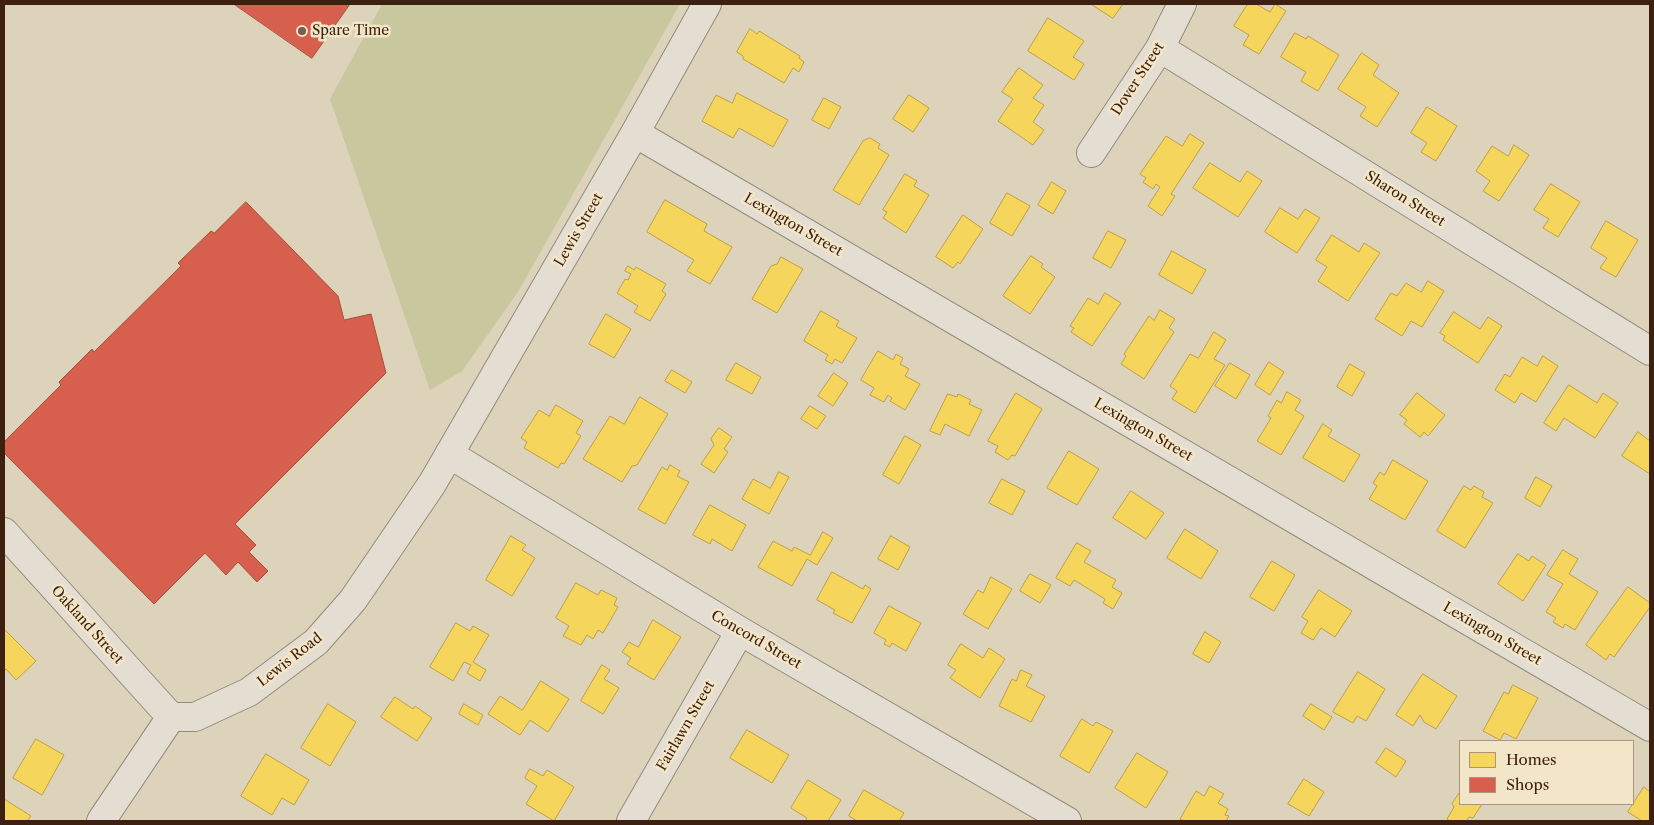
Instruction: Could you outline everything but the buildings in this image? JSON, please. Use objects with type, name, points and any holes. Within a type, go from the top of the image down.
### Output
[{"type":"street","name":"Lewis Street","points":[[448,454],[635,133],[707,4]]},
{"type":"street","name":"Dover Street","points":[[1090,153],[1160,48],[1182,4]]},
{"type":"street","name":"Sharon Street","points":[[1160,48],[1650,351]]},
{"type":"street","name":"Lexington Street","points":[[635,133],[1650,727]]},
{"type":"street","name":"Concord Street","points":[[448,454],[740,632],[1067,821]]},
{"type":"street","name":"Lewis Road","points":[[171,717],[195,718],[249,692],[316,642],[353,600],[432,484],[448,454]]},
{"type":"street","name":"Oakland Street","points":[[4,532],[171,717]]},
{"type":"street","name":"Fairlawn Street","points":[[631,821],[740,632]]},
{"type":"street","points":[[101,821],[171,717]]},
{"type":"shaded area","points":[[382,4],[680,4],[518,292],[462,371],[430,390],[330,99]]},
{"type":"place","name":"Spare Time","points":[[302,31]]}]
